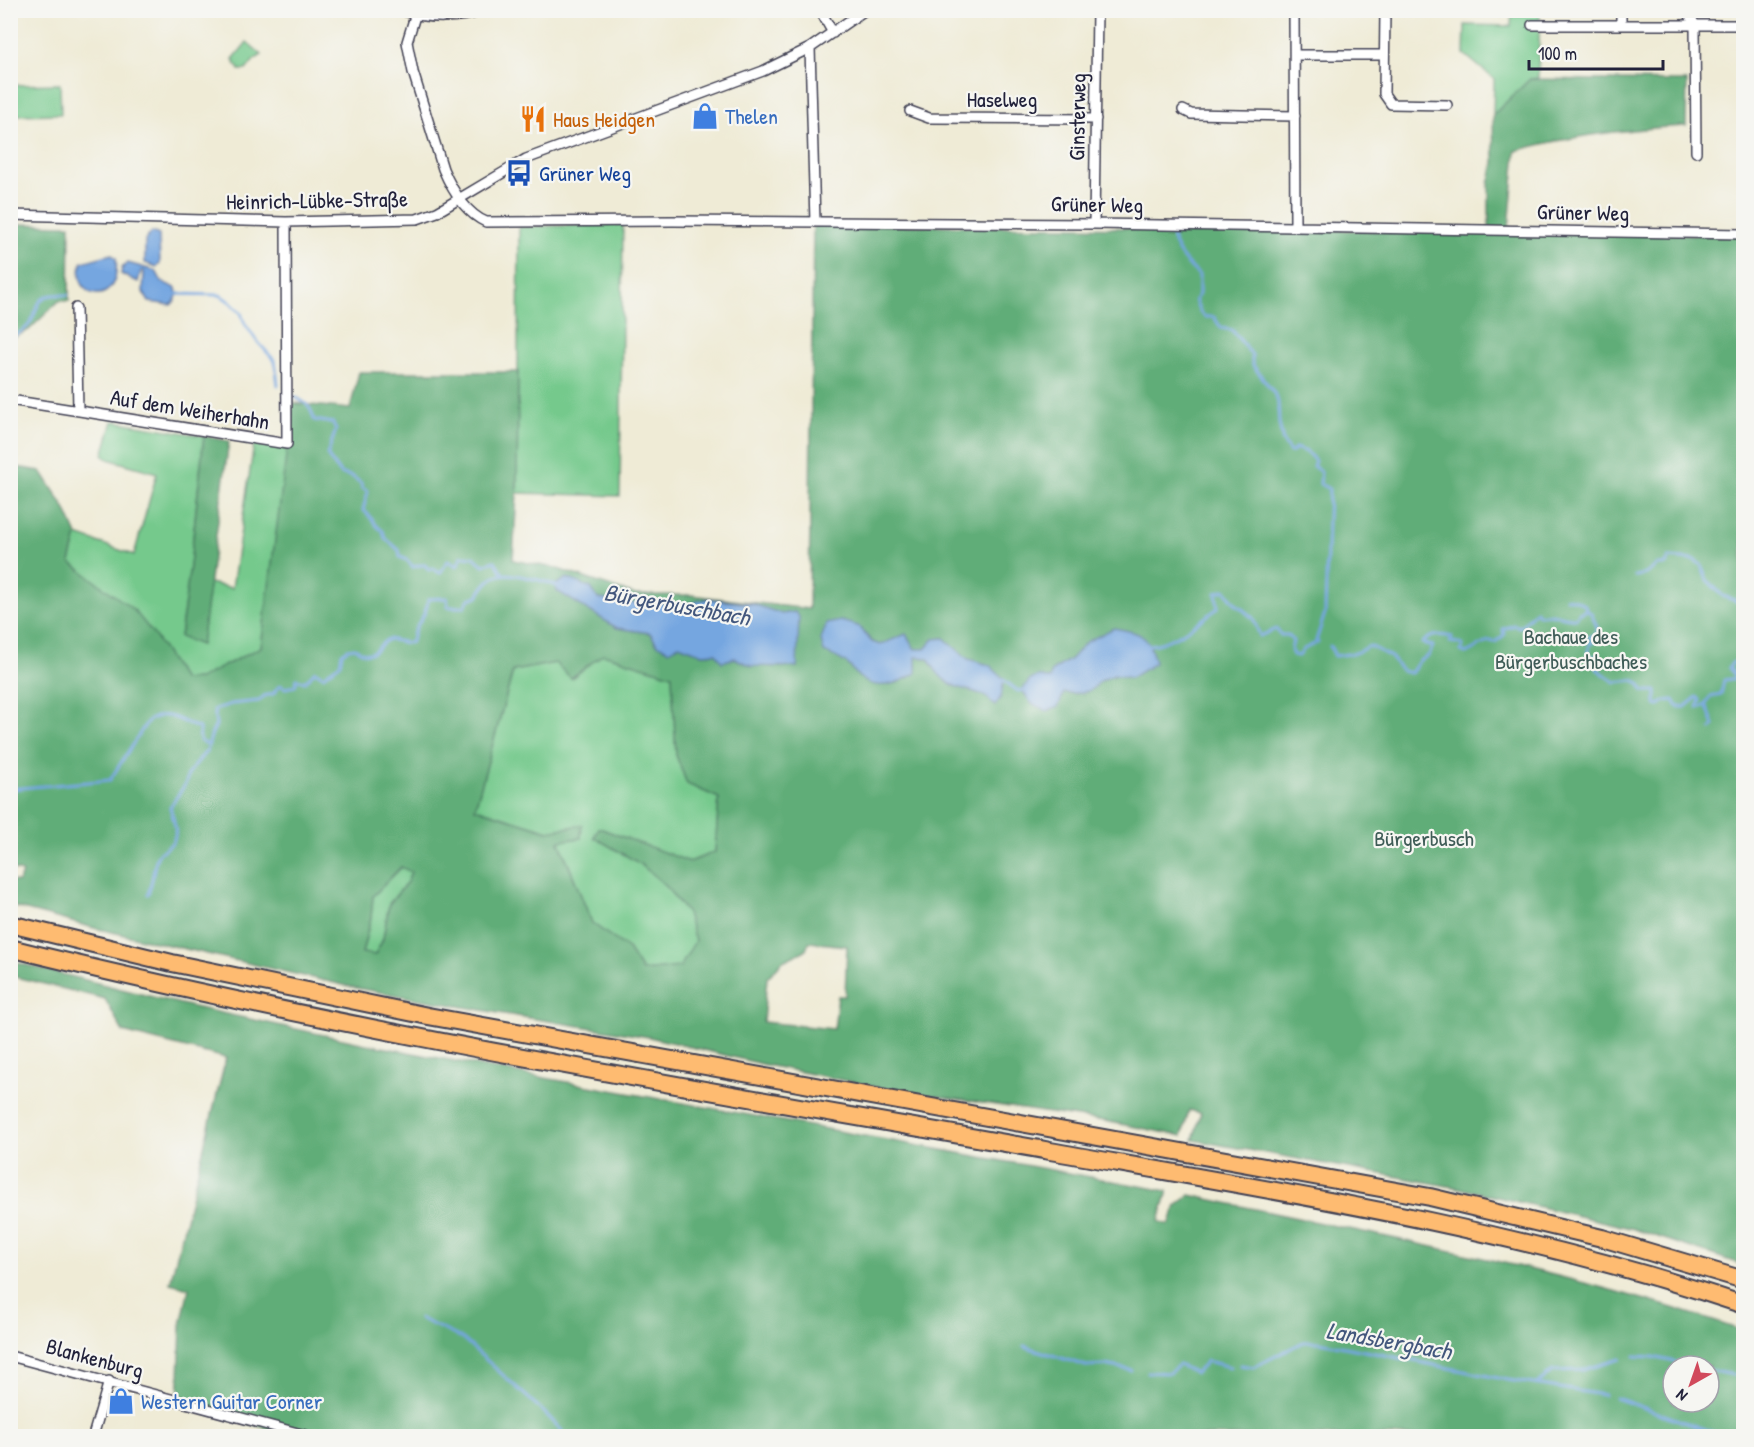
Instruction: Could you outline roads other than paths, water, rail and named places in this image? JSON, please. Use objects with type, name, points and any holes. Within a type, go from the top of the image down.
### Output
[{"type":"highway","points":[[10,924],[172,963],[428,1016],[1430,1197],[1602,1238],[1743,1280]]},
{"type":"highway","points":[[10,948],[167,986],[423,1039],[1426,1219],[1594,1259],[1743,1305]]},
{"type":"street","points":[[402,10],[415,16],[470,16],[484,10]]},
{"type":"street","points":[[820,10],[833,33]]},
{"type":"street","name":"Heinrich-Lübke-Straße","points":[[10,215],[286,222],[417,219],[437,212],[526,159],[763,71],[810,48],[865,10]]},
{"type":"street","name":"Ginsterweg","points":[[1094,224],[1097,10]]},
{"type":"street","points":[[1294,10],[1295,226]]},
{"type":"street","points":[[1385,10],[1384,94],[1391,104],[1447,105]]},
{"type":"street","points":[[1621,10],[1621,24]]},
{"type":"street","points":[[1687,10],[1695,25],[1696,152]]},
{"type":"street","name":"Grüner Weg","points":[[415,16],[407,42],[413,72],[443,169],[459,198],[474,217],[486,222],[1094,224],[1743,234]]},
{"type":"street","points":[[1532,25],[1743,25]]},
{"type":"street","points":[[810,48],[814,222]]},
{"type":"street","points":[[1295,55],[1384,55]]},
{"type":"street","points":[[1183,110],[1191,114],[1295,116]]},
{"type":"street","name":"Haselweg","points":[[910,111],[930,118],[1096,119]]},
{"type":"street","name":"Auf dem Weiherhahn","points":[[10,400],[287,444],[286,222]]},
{"type":"street","points":[[76,308],[78,410]]},
{"type":"street","name":"Blankenburg","points":[[10,1356],[309,1437]]},
{"type":"street","points":[[93,1437],[109,1381]]},
{"type":"water","points":[[152,232],[159,235],[160,264],[157,267],[145,263],[145,240]]},
{"type":"water","points":[[111,254],[116,258],[116,274],[112,286],[105,292],[97,294],[89,292],[83,285],[80,275],[82,262]]},
{"type":"water","points":[[128,263],[156,271],[162,282],[176,288],[175,301],[171,305],[149,302],[143,292],[144,271],[141,271],[138,282],[121,274],[122,268]]},
{"type":"water","points":[[567,578],[591,588],[598,599],[642,604],[653,601],[675,607],[707,599],[753,604],[782,614],[795,612],[799,617],[797,667],[752,666],[734,658],[722,662],[716,653],[703,654],[679,645],[669,651],[657,644],[650,633],[617,628],[557,591],[555,585]]},
{"type":"water","points":[[841,621],[858,626],[872,642],[880,645],[906,634],[915,649],[925,649],[934,639],[944,638],[968,659],[989,665],[1004,679],[1001,697],[995,706],[979,693],[949,683],[928,658],[916,657],[916,673],[895,683],[880,685],[866,682],[848,664],[824,652],[821,640],[826,624]]},
{"type":"water","points":[[1114,628],[1143,636],[1150,646],[1155,663],[1131,678],[1114,675],[1102,680],[1091,690],[1081,693],[1064,693],[1058,707],[1047,711],[1031,703],[1022,690],[1029,681],[1038,676],[1050,679],[1052,671],[1071,659],[1086,642]]},
{"type":"waterway","points":[[1172,234],[1178,252],[1199,275],[1199,294],[1195,300],[1201,314],[1214,317],[1221,328],[1232,330],[1252,355],[1252,364],[1278,402],[1283,442],[1290,452],[1293,452],[1295,448],[1307,452],[1315,461],[1313,466],[1321,472],[1320,484],[1329,489],[1325,613],[1316,641]]},
{"type":"waterway","points":[[175,294],[220,295],[230,302],[241,313],[245,324],[256,340],[275,361],[278,385]]},
{"type":"waterway","points":[[10,337],[27,327],[43,299],[53,295],[68,295]]},
{"type":"waterway","points":[[295,397],[308,406],[314,420],[333,423],[336,430],[327,455],[340,473],[353,477],[361,483],[362,488],[368,491],[363,510],[383,531],[385,538],[399,550],[400,557],[407,560],[413,567],[425,565],[429,570],[432,568],[440,573],[448,561],[457,566],[462,556],[474,557],[483,565],[495,561],[503,574]]},
{"type":"waterway","points":[[1635,576],[1646,574],[1657,565],[1666,565],[1669,558],[1694,560],[1701,565],[1707,580],[1723,596],[1744,604]]},
{"type":"waterway","name":"Bürgerbuschbach","points":[[148,894],[157,857],[174,840],[175,826],[170,807],[186,783],[188,774],[207,750],[216,725],[214,710],[231,704],[259,701],[264,696],[273,694],[280,685],[285,688],[295,686],[297,679],[305,682],[315,671],[323,676],[340,664],[342,653],[348,649],[355,648],[361,652],[370,653],[388,639],[412,642],[428,599],[447,598],[448,607],[464,607],[469,599],[478,596],[488,581],[506,574],[541,580],[558,587]]},
{"type":"waterway","name":"Bürgerbuschbach","points":[[1148,645],[1175,637],[1202,620],[1218,608],[1216,593],[1225,590],[1235,603],[1253,618],[1260,636],[1276,629],[1281,635],[1288,635],[1293,641],[1291,650],[1293,655],[1299,656],[1304,649],[1318,642]]},
{"type":"waterway","points":[[1566,598],[1585,605],[1586,610]]},
{"type":"waterway","name":"Bürgerbuschbach","points":[[1330,646],[1335,656],[1355,653],[1370,646],[1391,657],[1402,671],[1411,673],[1419,661],[1429,655],[1433,646],[1422,643],[1432,636],[1452,637],[1450,642],[1463,646],[1461,651],[1466,653],[1489,641],[1495,642],[1504,635],[1503,629],[1514,625],[1520,627],[1536,611],[1538,615],[1552,614],[1576,618],[1579,613],[1586,610],[1591,613],[1597,627],[1594,635],[1589,637],[1593,643],[1590,643],[1588,657],[1597,656],[1601,661],[1597,669],[1615,682],[1633,680],[1639,683],[1644,691],[1656,691],[1656,704],[1674,700],[1678,707],[1685,707],[1697,697],[1700,700],[1698,708],[1704,706],[1710,697],[1721,695],[1724,680],[1737,678],[1729,668],[1732,663],[1744,660]]},
{"type":"waterway","name":"Bürgerbuschbach","points":[[1002,679],[1018,691],[1023,690]]},
{"type":"waterway","points":[[1706,704],[1714,725],[1711,729]]},
{"type":"waterway","name":"Bürgerbuschbach","points":[[10,789],[110,780],[147,722],[161,716],[173,717],[199,728],[200,741],[209,745]]},
{"type":"waterway","points":[[419,1318],[463,1339],[545,1413],[567,1436]]},
{"type":"waterway","name":"Landsbergbach","points":[[1240,1365],[1254,1367],[1303,1342],[1320,1342],[1508,1380],[1604,1395]]},
{"type":"waterway","name":"Landsbergbach","points":[[1024,1346],[1086,1366],[1105,1365],[1131,1370]]},
{"type":"waterway","name":"Landsbergbach","points":[[1635,1356],[1661,1359]]},
{"type":"waterway","name":"Landsbergbach","points":[[1537,1384],[1553,1371],[1583,1370],[1620,1359]]},
{"type":"waterway","name":"Landsbergbach","points":[[1148,1372],[1169,1373],[1179,1365],[1196,1373],[1207,1361],[1230,1367]]},
{"type":"waterway","name":"Landsbergbach","points":[[1721,1372],[1744,1377]]},
{"type":"waterway","name":"Landsbergbach","points":[[1616,1398],[1724,1436]]},
{"type":"place","name":"Thelen","points":[[705,116]]},
{"type":"place","name":"Haus Heidgen","points":[[533,119]]},
{"type":"place","name":"Grüner Weg","points":[[519,173]]},
{"type":"place","name":"Western Guitar Corner","points":[[121,1401]]},
{"type":"park label","name":"Bachaue des Bürgerbuschbaches","points":[[1571,648]]},
{"type":"park label","name":"Bürgerbusch","points":[[1424,838]]}]
